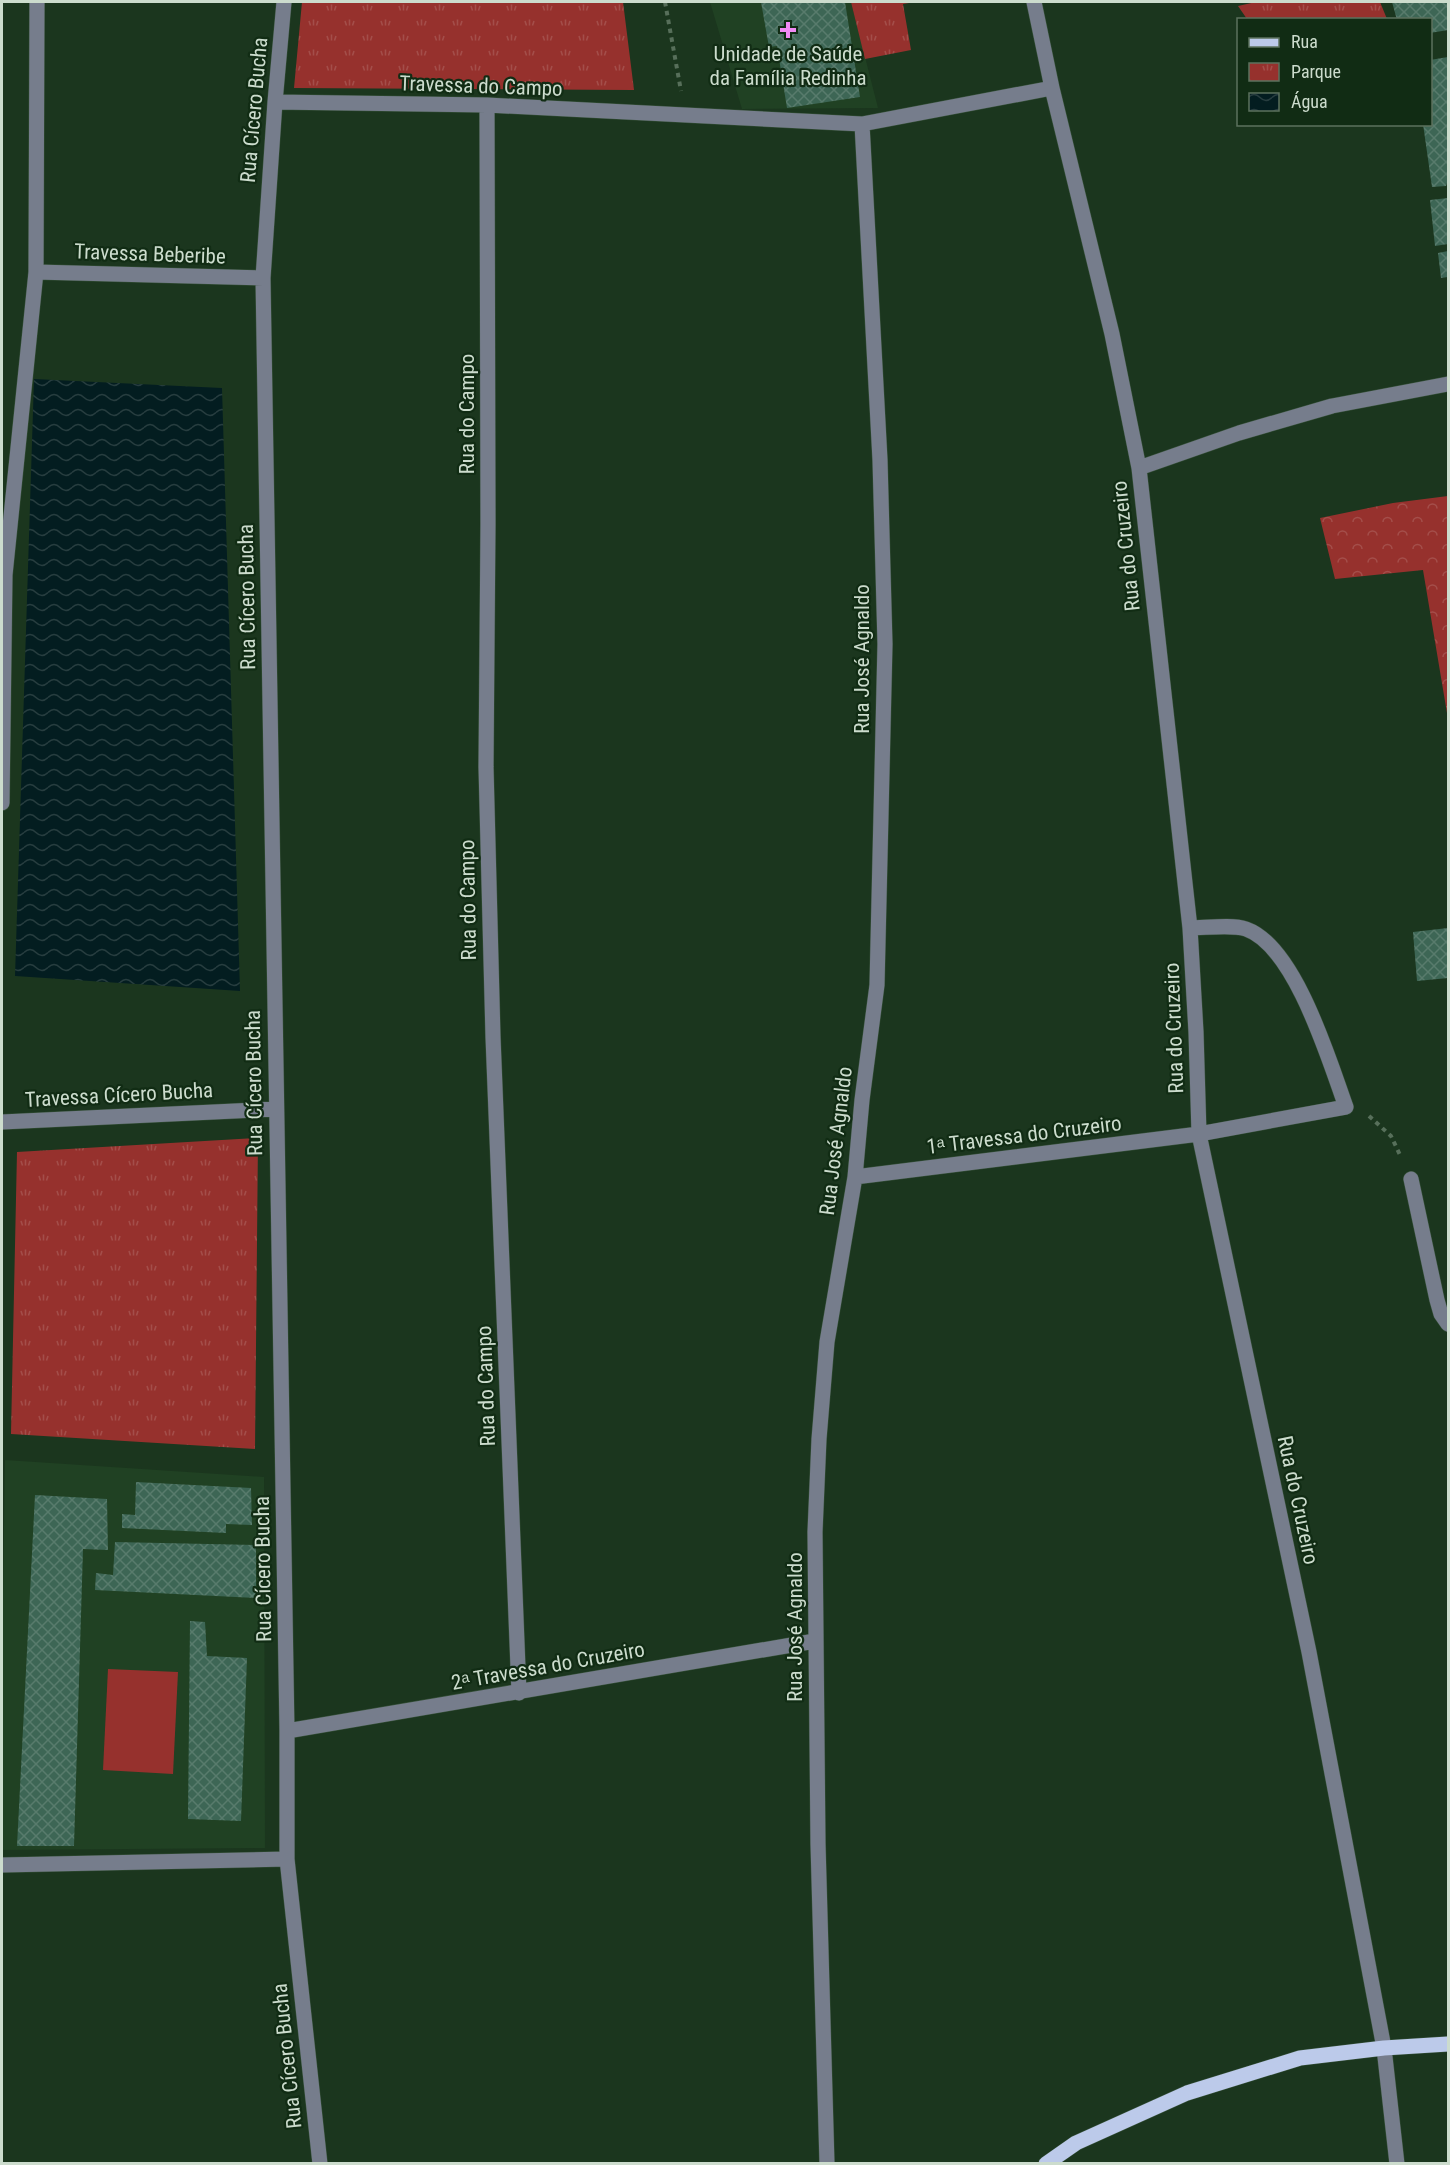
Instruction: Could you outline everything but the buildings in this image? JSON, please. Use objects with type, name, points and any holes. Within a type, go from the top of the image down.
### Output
[{"type":"main road","points":[[1046,2163],[1076,2143],[1187,2093],[1300,2058],[1384,2048],[1449,2044]]},
{"type":"street","points":[[2,803],[5,576],[36,272],[37,2]]},
{"type":"street","name":"Rua Cícero Bucha","points":[[284,2],[263,278],[287,1731],[287,1859],[320,2163]]},
{"type":"street","name":"Rua do Cruzeiro","points":[[1034,2],[1052,88],[1112,334],[1139,468],[1190,928],[1196,1032],[1198,1134],[1309,1652],[1384,2048],[1397,2163]]},
{"type":"street","name":"Travessa do Campo","points":[[275,102],[487,105],[862,124],[1052,88]]},
{"type":"street","name":"Rua do Campo","points":[[487,105],[486,766],[493,1037],[519,1693]]},
{"type":"street","name":"Rua José Agnaldo","points":[[827,2163],[818,1845],[815,1532],[819,1439],[827,1342],[855,1177],[862,1100],[877,985],[885,644],[880,460],[862,124]]},
{"type":"street","name":"Travessa Beberibe","points":[[36,272],[263,278]]},
{"type":"street","points":[[1139,468],[1239,433],[1332,406],[1449,384]]},
{"type":"street","points":[[1190,928],[1243,928],[1269,943],[1284,963],[1310,1011],[1346,1107]]},
{"type":"street","name":"1ᵃ Travessa do Cruzeiro","points":[[855,1177],[1198,1134],[1346,1107]]},
{"type":"street","name":"Travessa Cícero Bucha","points":[[2,1122],[275,1109]]},
{"type":"street","points":[[1411,1179],[1437,1300],[1449,1324]]},
{"type":"street","name":"2ᵃ Travessa do Cruzeiro","points":[[287,1731],[815,1641]]},
{"type":"street","points":[[2,1865],[287,1859]]},
{"type":"path","points":[[664,2],[686,115]]},
{"type":"path","points":[[1346,1107],[1369,1116],[1391,1136],[1411,1179]]},
{"type":"shaded area","name":"Unidade de Saúde da Família Redinha","points":[[710,2],[851,2],[878,108],[742,109]]},
{"type":"shaded area","points":[[5,1460],[264,1477],[265,1848],[2,1850]]},
{"type":"green space","points":[[302,2],[623,2],[634,90],[294,88]]},
{"type":"green space","points":[[851,2],[915,2],[903,4],[911,50],[865,59]]},
{"type":"green space","points":[[1256,2],[1380,2],[1387,18],[1246,18],[1238,6]]},
{"type":"green space","points":[[1448,496],[1448,719],[1423,570],[1335,579],[1320,518],[1393,503]]},
{"type":"green space","points":[[258,1138],[255,1449],[11,1434],[17,1152]]},
{"type":"green space","points":[[108,1669],[178,1672],[173,1774],[103,1770]]},
{"type":"water","points":[[34,379],[222,388],[240,991],[15,976]]},
{"type":"place","name":"Unidade de Saúde da Família Redinha","points":[[788,30]]}]
